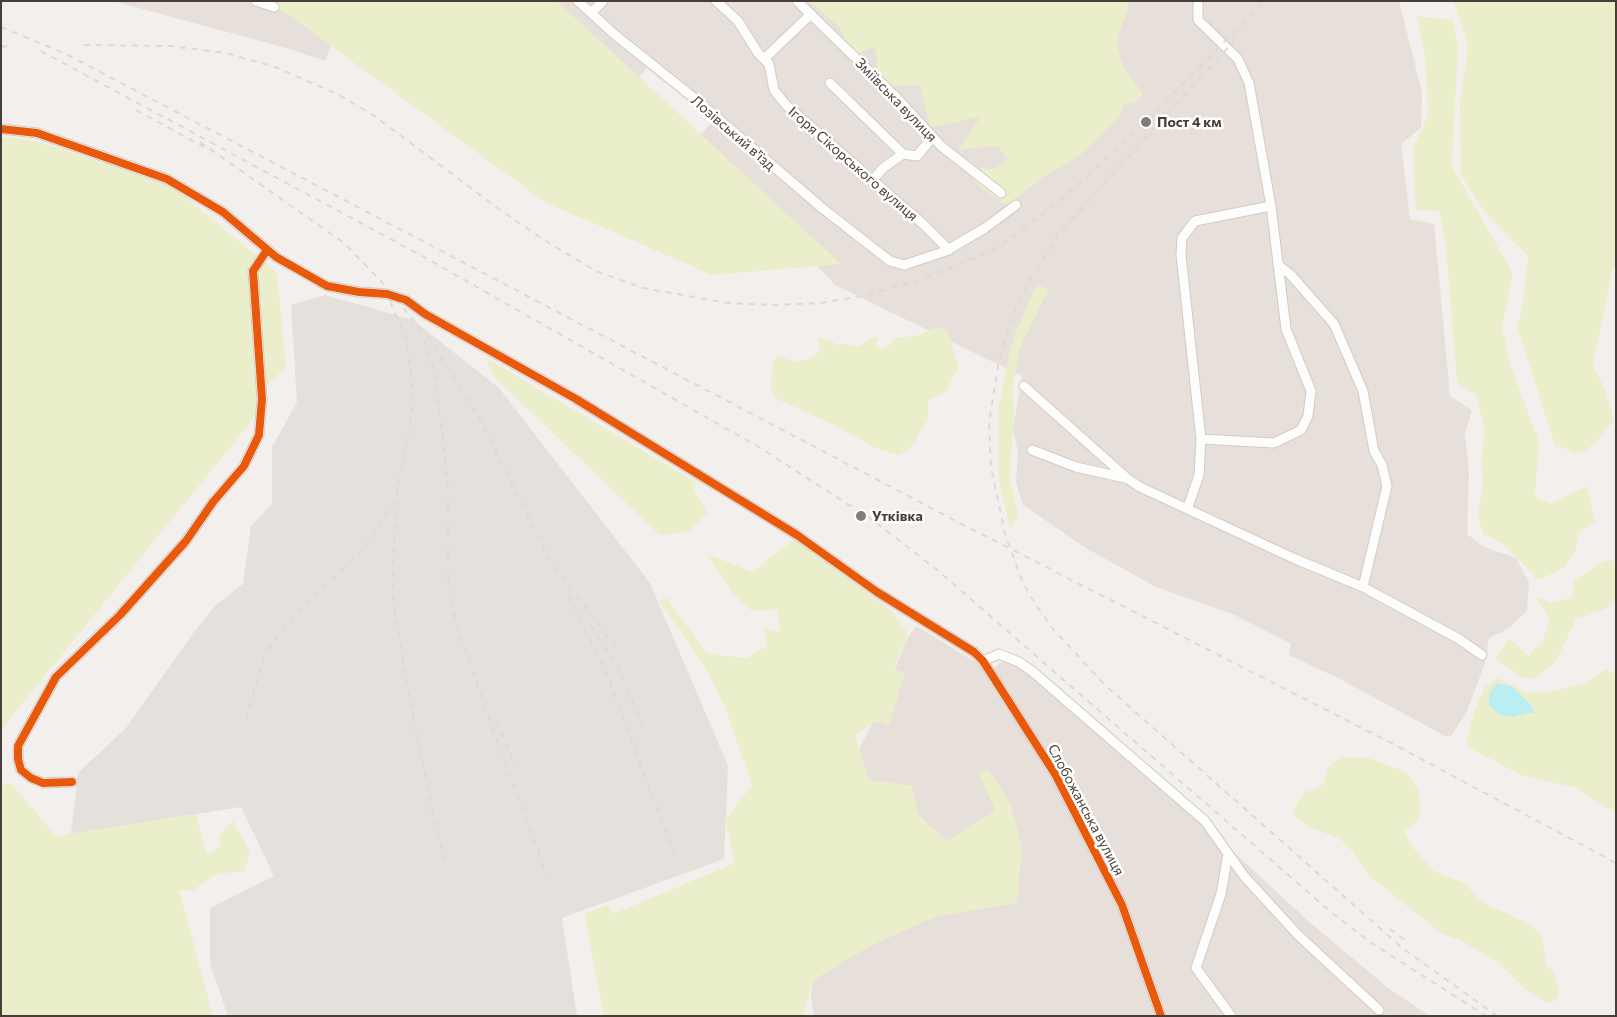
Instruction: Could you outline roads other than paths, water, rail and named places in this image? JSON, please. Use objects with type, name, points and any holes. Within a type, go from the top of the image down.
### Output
[{"type":"street","points":[[256,1],[274,7]]},
{"type":"street","name":"Лозівський в'їзд","points":[[578,1],[657,70],[699,102],[822,208],[890,261],[904,265],[949,250]]},
{"type":"street","points":[[591,13],[603,1]]},
{"type":"street","name":"Ігоря Сікорського вулиця","points":[[716,1],[738,21],[769,64],[774,90],[786,105],[949,250]]},
{"type":"street","name":"Зміївська вулиця","points":[[797,1],[898,99],[932,138],[1001,193]]},
{"type":"street","points":[[1198,1],[1198,20],[1244,68],[1249,83],[1271,206],[1286,329],[1311,391],[1308,416],[1301,430],[1274,443],[1201,439]]},
{"type":"street","points":[[764,59],[811,14]]},
{"type":"street","points":[[830,83],[903,154],[917,156],[932,138]]},
{"type":"street","name":"Слобожанська вулиця","points":[[1,129],[37,134],[168,179],[223,212],[267,250],[327,286],[359,292],[387,294],[406,300],[425,314],[576,399],[797,535],[877,592],[974,652],[983,661],[1055,774],[1122,905],[1161,1016]]},
{"type":"street","points":[[872,181],[883,168],[903,154]]},
{"type":"street","points":[[949,250],[985,228],[1016,205]]},
{"type":"street","points":[[1188,507],[1199,475],[1201,439],[1181,255],[1182,238],[1196,222],[1271,206]]},
{"type":"street","points":[[72,782],[43,783],[31,778],[21,770],[18,760],[18,746],[56,677],[120,615],[186,541],[213,502],[244,466],[259,436],[262,399],[254,271],[267,250]]},
{"type":"street","points":[[1278,265],[1290,274],[1334,324],[1363,391],[1374,451],[1382,465],[1387,486],[1363,586]]},
{"type":"street","points":[[1024,386],[1128,479],[1140,487],[1188,507],[1293,558],[1363,586],[1459,639],[1482,655]]},
{"type":"street","points":[[1032,450],[1076,467],[1128,479]]},
{"type":"street","points":[[983,661],[999,654],[1019,662],[1032,671],[1205,821],[1244,876],[1298,935],[1380,1010]]},
{"type":"street","points":[[1228,854],[1221,894],[1196,968],[1231,1016]]},
{"type":"water","points":[[1497,683],[1511,686],[1531,705],[1535,714],[1528,713],[1513,717],[1498,714],[1489,704],[1489,694]]},
{"type":"railway","points":[[84,45],[171,46],[226,53],[278,68],[339,95],[373,115],[499,209],[544,240],[596,271],[643,288],[728,303],[771,305],[821,303],[861,296],[914,282],[973,259],[1003,244],[1061,200],[1146,122],[1264,1]]},
{"type":"railway","points":[[1,27],[66,54],[956,521],[1397,746],[1616,863]]},
{"type":"railway","points":[[1236,39],[1060,232],[1028,282],[1012,317],[999,360],[989,423],[991,466],[1005,534],[1023,583],[1036,605],[1053,629],[1105,685],[1401,947],[1497,1016]]},
{"type":"railway","points":[[1,47],[7,46]]},
{"type":"railway","points":[[41,51],[424,257],[757,446],[874,521],[936,569],[1332,913],[1370,942],[1486,1016]]},
{"type":"railway","points":[[136,110],[204,147]]},
{"type":"railway","points":[[200,142],[344,243],[381,281],[430,340],[481,421],[550,561],[618,650]]},
{"type":"railway","points":[[246,719],[264,657],[278,635],[300,609],[364,549],[396,498],[412,413],[412,381],[406,339],[389,299]]},
{"type":"railway","points":[[424,340],[434,371],[444,448],[448,489],[448,578],[452,603],[458,629],[488,716],[547,876]]},
{"type":"railway","points":[[398,500],[393,553],[393,600],[408,691],[436,829],[446,861]]},
{"type":"railway","points":[[569,595],[606,672],[677,862]]},
{"type":"railway","points":[[591,626],[618,667],[645,732]]},
{"type":"railway","points":[[497,721],[515,768]]},
{"type":"railway","points":[[1390,929],[1406,941]]},
{"type":"place","name":"Пост 4 км","points":[[1146,122]]},
{"type":"place","name":"Уткiвка","points":[[861,516]]}]
